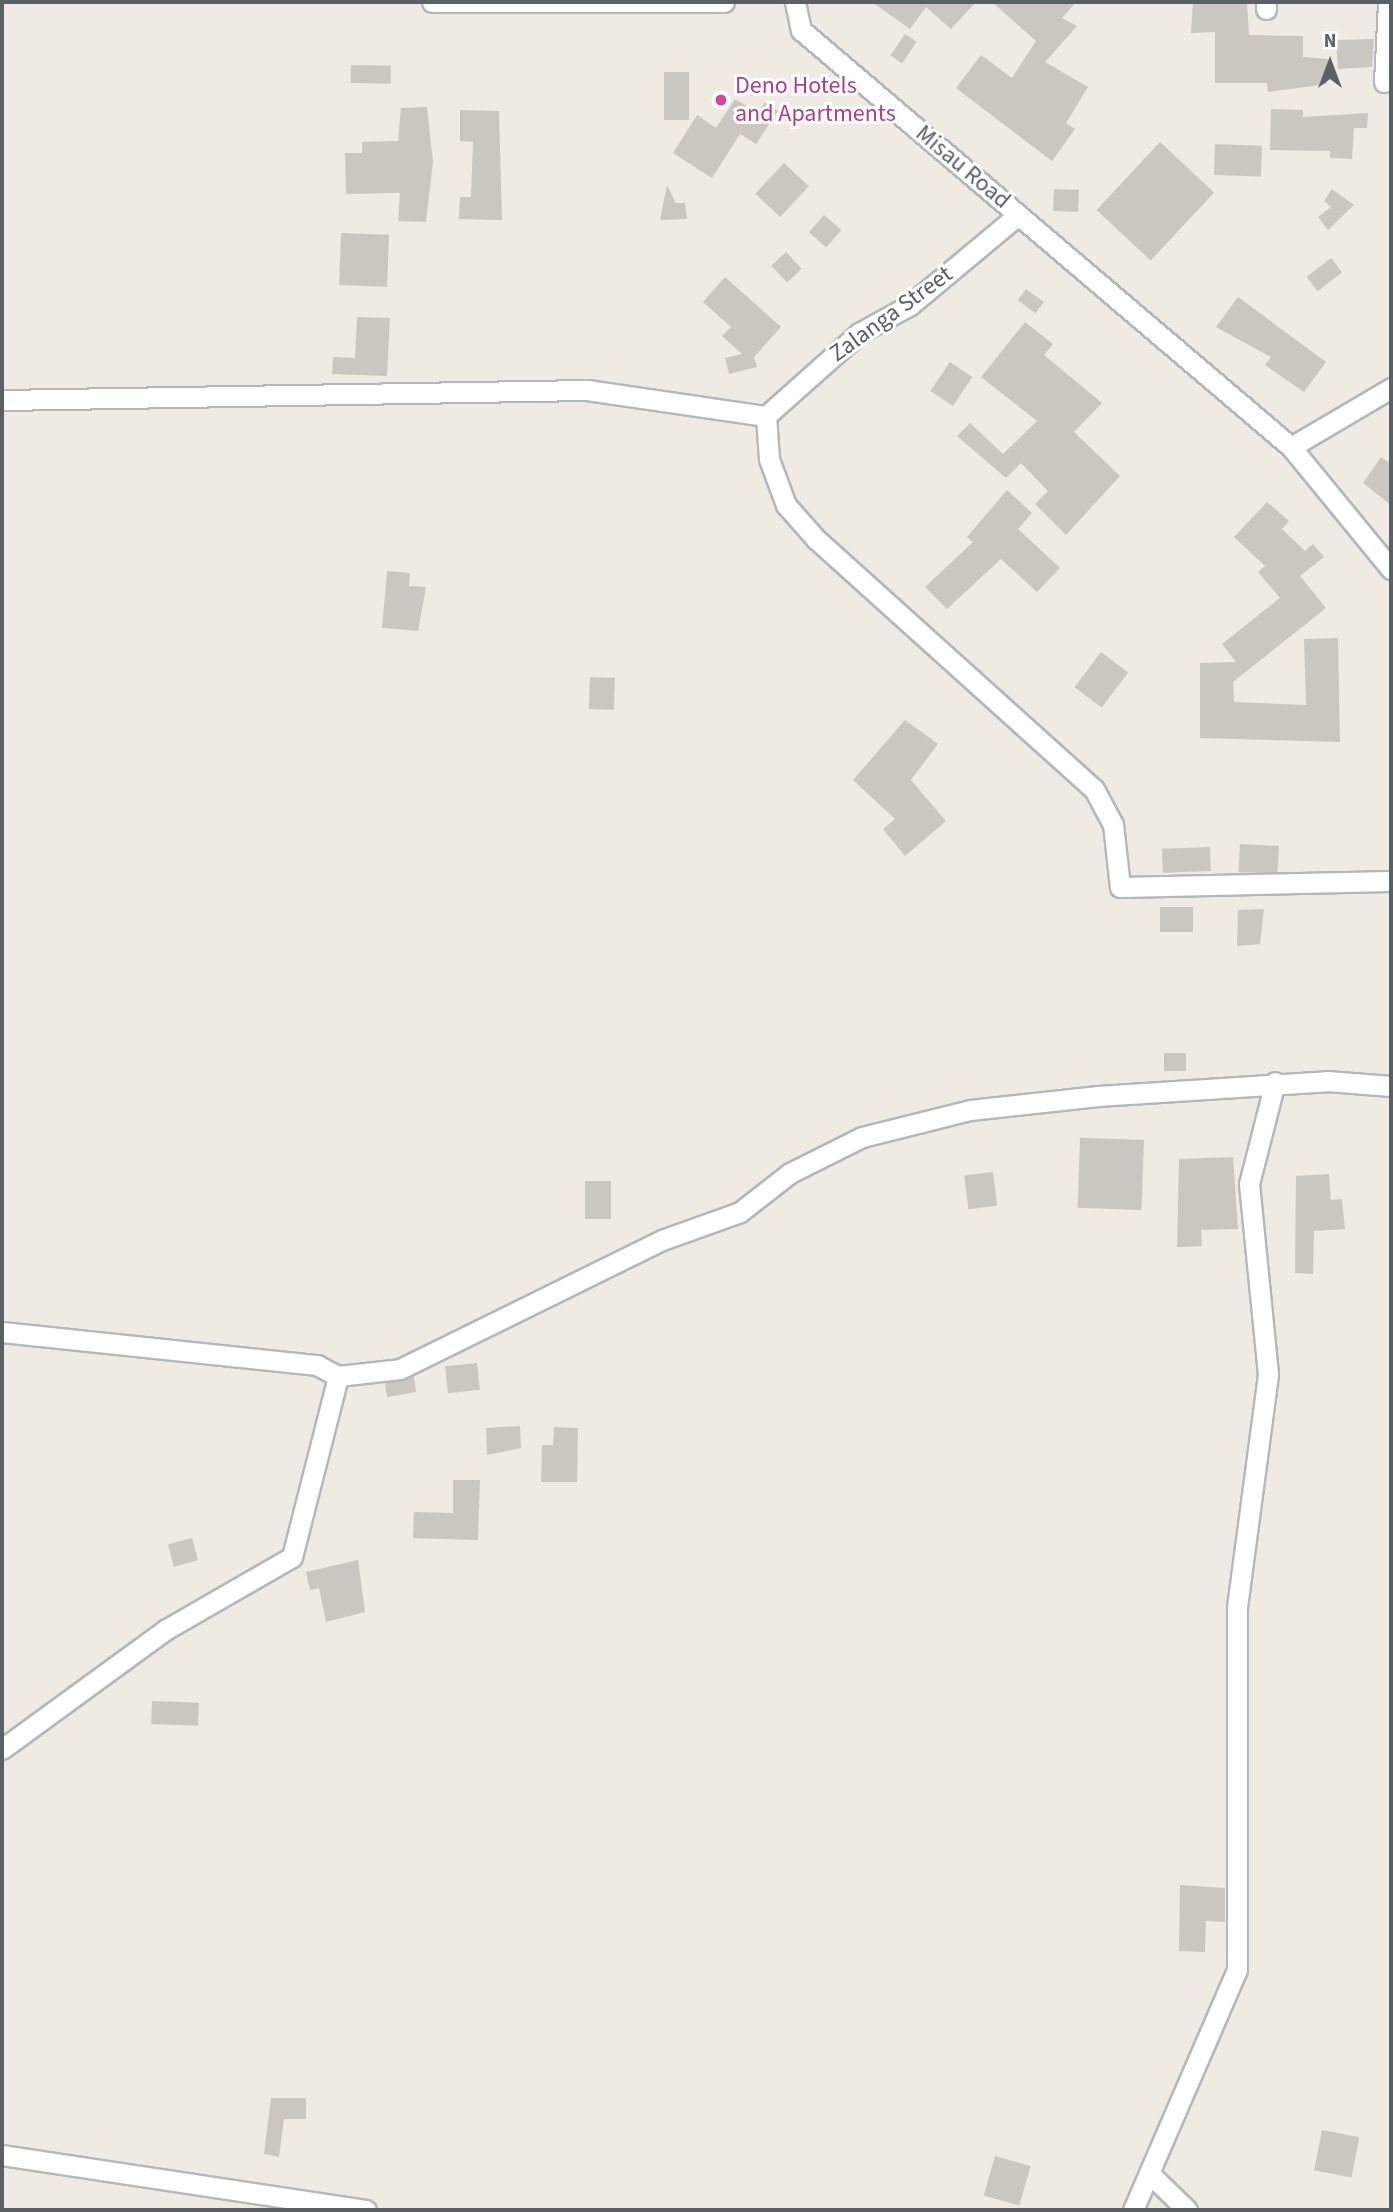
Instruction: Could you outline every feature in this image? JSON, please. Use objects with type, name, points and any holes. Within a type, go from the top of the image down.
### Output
[{"type":"street","points":[[432,2],[724,2]]},
{"type":"street","name":"Misau Road","points":[[795,2],[801,30],[1291,447],[1391,569]]},
{"type":"street","points":[[1384,82],[1388,2]]},
{"type":"street","name":"Zalanga Street","points":[[766,416],[859,333],[910,305],[1018,215]]},
{"type":"street","points":[[1291,447],[1391,388]]},
{"type":"street","points":[[2,400],[587,390],[766,416],[769,459],[786,505],[816,539],[1094,789],[1113,824],[1121,887],[1391,881]]},
{"type":"street","points":[[1133,2210],[1237,1970],[1237,1607],[1268,1374],[1249,1184],[1275,1082]]},
{"type":"street","points":[[2,1332],[317,1365],[338,1376],[400,1369],[662,1240],[740,1212],[790,1173],[862,1137],[970,1110],[1275,1082],[1391,1086]]},
{"type":"street","points":[[2,1749],[165,1630],[292,1557],[338,1376]]},
{"type":"street","points":[[2,2155],[366,2210]]},
{"type":"street","points":[[1150,2175],[1187,2210]]},
{"type":"building","points":[[872,2],[976,2],[951,29],[926,7],[910,29]]},
{"type":"building","points":[[992,2],[1076,2],[1062,18],[1077,26],[1045,62],[1088,87],[1066,123],[1075,129],[1052,161],[956,88],[981,55],[1012,78],[1036,41]]},
{"type":"building","points":[[1193,2],[1247,2],[1249,35],[1303,36],[1303,57],[1328,59],[1327,84],[1268,92],[1267,83],[1215,83],[1215,32],[1191,33]]},
{"type":"building","points":[[905,34],[917,42],[902,63],[890,56]]},
{"type":"building","points":[[1374,39],[1372,67],[1338,69],[1336,40]]},
{"type":"building","points":[[351,65],[391,66],[391,84],[351,83]]},
{"type":"building","points":[[664,72],[689,72],[689,120],[664,120]]},
{"type":"building","points":[[735,99],[758,113],[765,102],[778,111],[756,144],[740,134],[712,178],[673,153],[697,115],[716,128]]},
{"type":"building","points":[[427,107],[433,162],[426,222],[398,221],[400,193],[346,194],[345,153],[362,153],[362,142],[398,141],[401,108]]},
{"type":"building","points":[[1271,109],[1303,110],[1303,117],[1368,113],[1367,128],[1354,128],[1352,159],[1330,158],[1330,151],[1270,150]]},
{"type":"building","points":[[460,110],[499,111],[502,220],[459,219],[460,197],[471,197],[473,142],[460,141]]},
{"type":"building","points":[[1160,142],[1214,192],[1151,260],[1097,210]]},
{"type":"building","points":[[1215,144],[1262,146],[1261,177],[1214,175]]},
{"type":"building","points":[[784,163],[809,186],[780,217],[755,194]]},
{"type":"building","points":[[667,185],[676,203],[685,203],[687,219],[660,220]]},
{"type":"building","points":[[1054,189],[1079,190],[1078,212],[1053,211]]},
{"type":"building","points":[[1332,189],[1354,205],[1328,230],[1318,217],[1331,207],[1324,201]]},
{"type":"building","points":[[824,215],[841,230],[826,247],[809,232]]},
{"type":"building","points":[[341,233],[389,235],[387,287],[339,285]]},
{"type":"building","points":[[786,252],[802,269],[787,282],[771,266]]},
{"type":"building","points":[[1331,258],[1342,272],[1318,291],[1307,277]]},
{"type":"building","points":[[725,277],[781,327],[754,357],[757,367],[729,374],[725,358],[742,354],[722,336],[731,327],[703,302]]},
{"type":"building","points":[[1026,289],[1044,302],[1036,313],[1018,300]]},
{"type":"building","points":[[1238,297],[1326,362],[1304,392],[1265,365],[1271,357],[1216,327]]},
{"type":"building","points":[[357,317],[390,318],[387,376],[332,374],[333,357],[355,358]]},
{"type":"building","points":[[1025,322],[1053,344],[1044,355],[1102,403],[1074,432],[1120,476],[1066,535],[1035,504],[1048,491],[1021,463],[1006,478],[957,436],[970,423],[1003,454],[1037,421],[981,377]]},
{"type":"building","points":[[950,362],[972,377],[953,406],[930,391]]},
{"type":"building","points":[[1381,457],[1391,464],[1391,505],[1363,483]]},
{"type":"building","points":[[1007,490],[1032,513],[1018,529],[1060,568],[1037,592],[1001,559],[947,609],[925,587],[973,542],[967,537]]},
{"type":"building","points":[[1267,502],[1289,521],[1282,529],[1305,551],[1313,544],[1324,557],[1300,576],[1326,608],[1233,682],[1234,702],[1306,705],[1304,639],[1338,638],[1340,742],[1200,738],[1200,663],[1236,662],[1222,644],[1280,598],[1258,572],[1265,566],[1234,537]]},
{"type":"building","points":[[387,571],[410,573],[409,586],[426,587],[418,631],[382,628]]},
{"type":"building","points":[[1101,652],[1128,672],[1102,708],[1075,687]]},
{"type":"building","points":[[590,677],[615,678],[614,710],[589,709]]},
{"type":"building","points":[[905,720],[938,744],[911,780],[946,821],[905,856],[883,829],[895,819],[853,780]]},
{"type":"building","points":[[1240,844],[1279,846],[1277,874],[1239,872]]},
{"type":"building","points":[[1210,847],[1211,871],[1163,873],[1162,849]]},
{"type":"building","points":[[1160,907],[1193,907],[1193,932],[1160,932]]},
{"type":"building","points":[[1264,909],[1260,944],[1237,946],[1238,910]]},
{"type":"building","points":[[1164,1053],[1186,1053],[1186,1071],[1164,1071]]},
{"type":"building","points":[[1080,1138],[1144,1140],[1142,1210],[1078,1208]]},
{"type":"building","points":[[1233,1157],[1238,1229],[1201,1230],[1202,1246],[1177,1247],[1179,1159]]},
{"type":"building","points":[[993,1172],[997,1206],[968,1209],[964,1176]]},
{"type":"building","points":[[1329,1174],[1331,1200],[1342,1199],[1345,1229],[1314,1231],[1313,1274],[1295,1273],[1296,1176]]},
{"type":"building","points":[[585,1181],[611,1181],[611,1219],[585,1219]]},
{"type":"building","points":[[477,1363],[480,1390],[448,1393],[445,1366]]},
{"type":"building","points":[[414,1376],[416,1392],[387,1397],[385,1383]]},
{"type":"building","points":[[520,1426],[521,1448],[487,1455],[486,1428]]},
{"type":"building","points":[[554,1427],[578,1428],[577,1482],[541,1482],[542,1445],[553,1445]]},
{"type":"building","points":[[453,1480],[480,1480],[478,1540],[413,1538],[414,1512],[453,1513]]},
{"type":"building","points":[[192,1538],[198,1560],[174,1567],[168,1544]]},
{"type":"building","points":[[358,1560],[365,1612],[326,1622],[319,1588],[310,1590],[306,1572]]},
{"type":"building","points":[[152,1701],[199,1703],[198,1726],[151,1724]]},
{"type":"building","points":[[1180,1885],[1225,1888],[1225,1922],[1206,1921],[1205,1952],[1179,1951]]},
{"type":"building","points":[[271,2098],[306,2098],[306,2119],[284,2119],[279,2157],[264,2154]]},
{"type":"building","points":[[1322,2130],[1359,2137],[1351,2177],[1314,2170]]},
{"type":"building","points":[[995,2156],[1031,2166],[1019,2206],[984,2195]]},
{"type":"place","name":"Deno Hotels and Apartments","points":[[721,100]]}]
